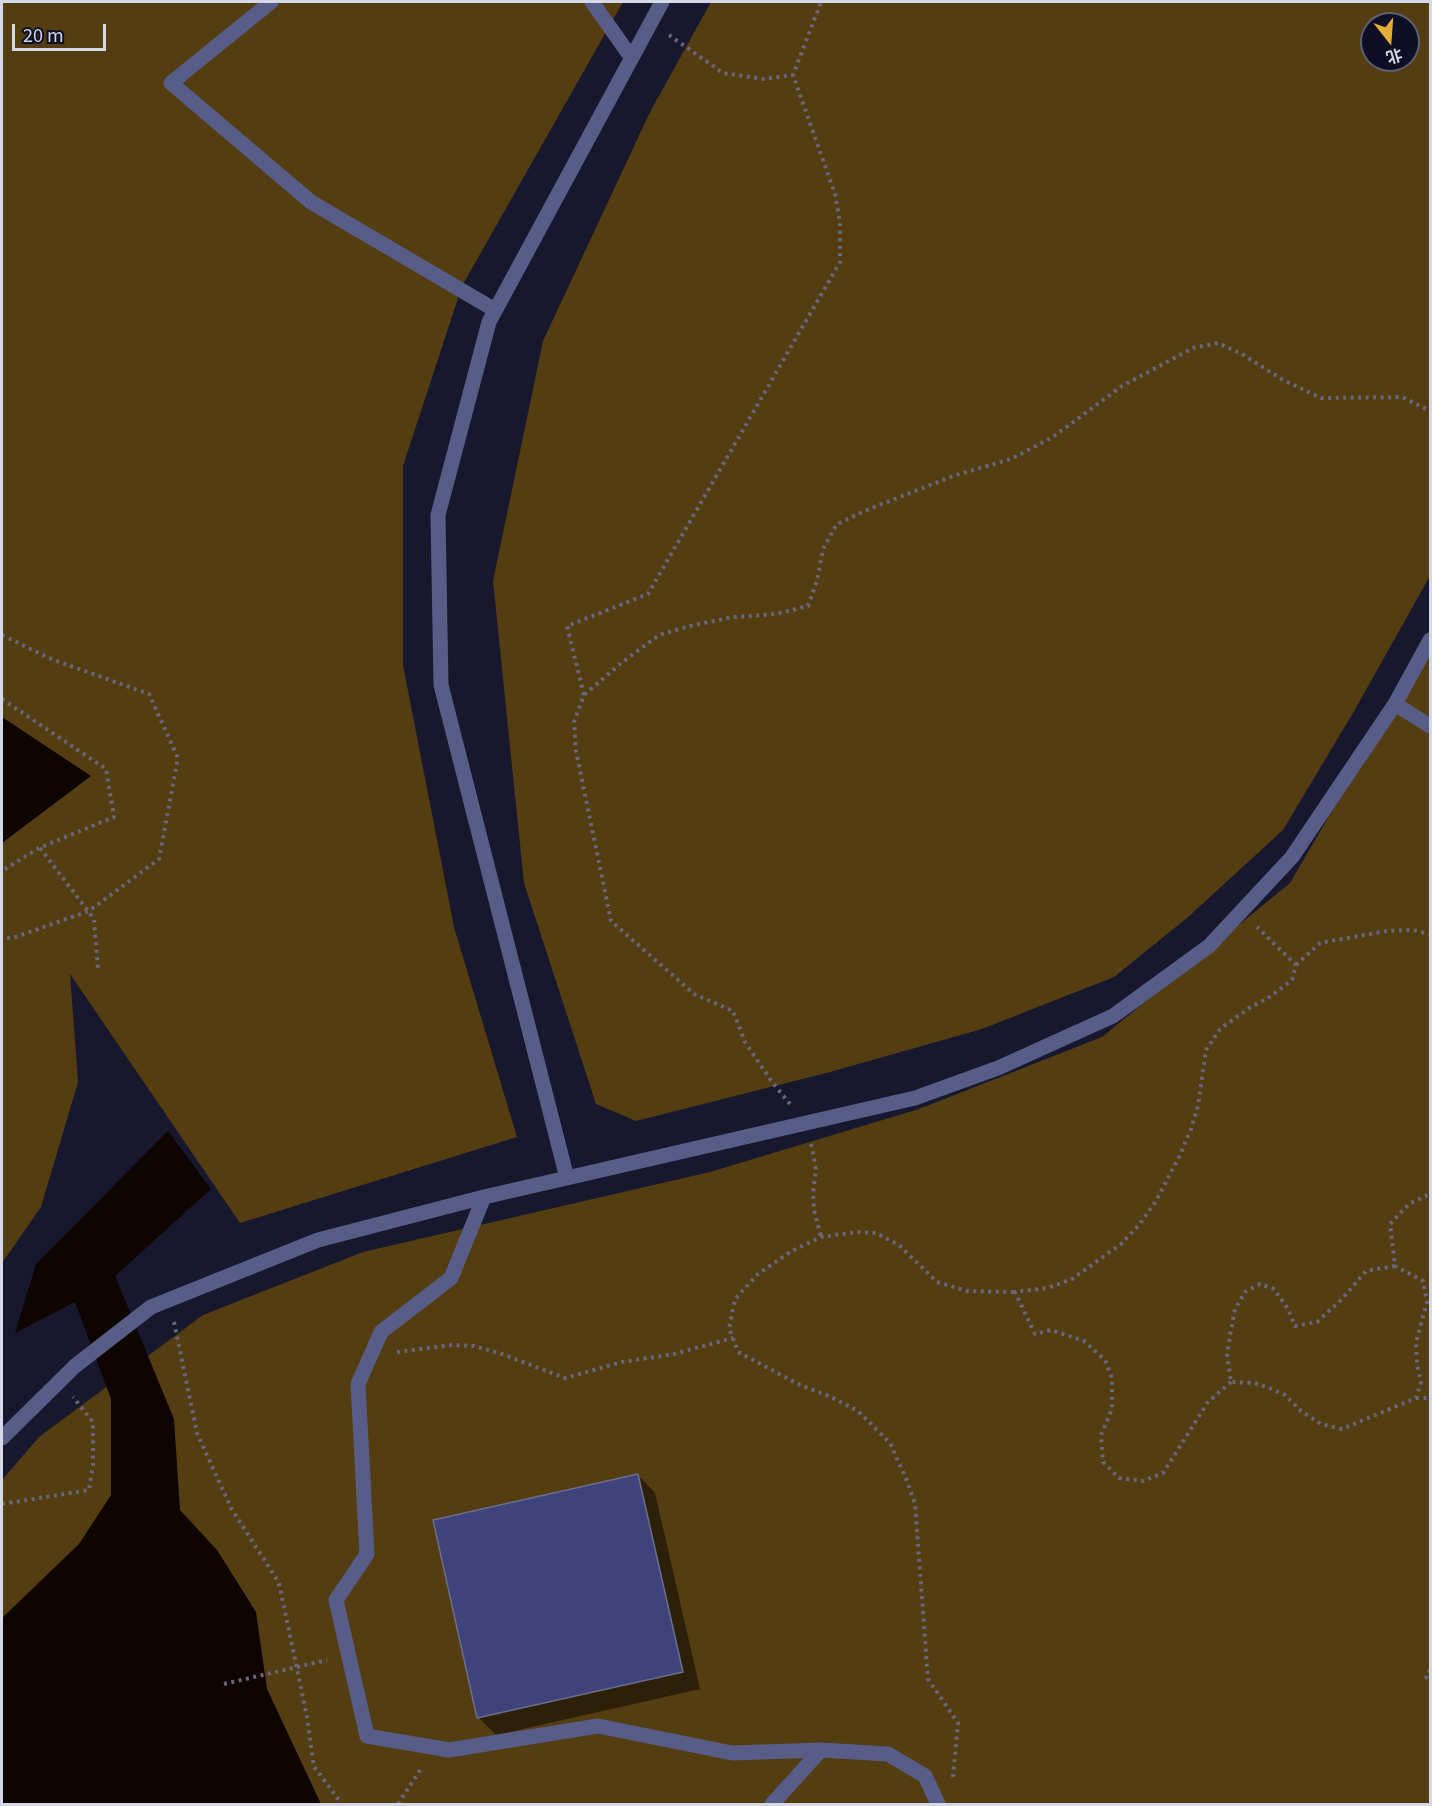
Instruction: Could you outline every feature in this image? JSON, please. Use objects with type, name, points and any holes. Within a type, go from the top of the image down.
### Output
[{"type":"street","points":[[271,2],[171,82],[311,202],[495,310]]},
{"type":"street","points":[[592,2],[631,57]]},
{"type":"street","points":[[567,1178],[441,686],[438,515],[489,322],[662,2]]},
{"type":"street","points":[[2,1438],[75,1366],[151,1307],[318,1240],[484,1197],[915,1098],[998,1068],[1113,1016],[1209,946],[1292,857],[1395,704],[1431,640]]},
{"type":"street","points":[[1395,704],[1431,726]]},
{"type":"street","points":[[484,1197],[451,1278],[381,1332],[358,1384],[367,1554],[336,1600],[367,1736],[449,1750],[598,1726],[732,1753],[821,1750],[888,1754],[925,1776],[938,1804]]},
{"type":"street","points":[[772,1804],[821,1750]]},
{"type":"path","points":[[584,695],[567,626],[648,594],[840,262],[840,222],[835,194],[794,75],[821,2]]},
{"type":"path","points":[[651,22],[723,74],[764,79],[794,75]]},
{"type":"path","points":[[821,1237],[814,1210],[813,1193],[816,1169],[807,1123],[772,1082],[745,1042],[733,1011],[694,994],[611,921],[576,751],[574,722],[584,695],[659,635],[733,617],[776,614],[808,606],[817,581],[823,549],[837,524],[953,476],[1011,459],[1053,437],[1122,386],[1192,348],[1218,343],[1242,354],[1283,380],[1321,398],[1402,397],[1431,411]]},
{"type":"path","points":[[2,635],[51,659],[149,694],[178,758],[159,859],[89,911],[13,938],[2,938]]},
{"type":"path","points":[[2,699],[106,769],[114,816],[39,848],[2,871]]},
{"type":"path","points":[[39,848],[94,919],[98,970]]},
{"type":"path","points":[[1241,912],[1296,965]]},
{"type":"path","points":[[952,1781],[958,1723],[928,1679],[915,1504],[890,1443],[858,1411],[829,1396],[800,1385],[738,1352],[729,1328],[735,1299],[758,1274],[790,1252],[821,1237],[857,1232],[876,1233],[899,1245],[938,1282],[967,1291],[1015,1292],[1048,1288],[1072,1279],[1121,1244],[1139,1225],[1156,1201],[1191,1129],[1198,1106],[1206,1050],[1220,1029],[1249,1008],[1268,999],[1292,980],[1296,965],[1320,943],[1386,931],[1412,930],[1431,934]]},
{"type":"path","points":[[1395,1266],[1390,1224],[1409,1204],[1431,1194]]},
{"type":"path","points":[[1231,1382],[1227,1354],[1235,1309],[1245,1292],[1260,1284],[1274,1289],[1288,1309],[1295,1326],[1317,1322],[1341,1300],[1366,1271],[1395,1266],[1423,1281],[1427,1302],[1416,1342],[1421,1382],[1416,1398]]},
{"type":"path","points":[[1015,1292],[1035,1334],[1051,1330],[1084,1341],[1105,1360],[1112,1378],[1112,1409],[1101,1435],[1103,1462],[1119,1478],[1143,1481],[1163,1473],[1208,1402],[1231,1382],[1254,1383],[1267,1387],[1285,1395],[1300,1411],[1321,1424],[1342,1429],[1416,1398],[1431,1398]]},
{"type":"path","points":[[169,1298],[197,1433],[231,1508],[279,1583],[307,1717],[314,1767],[340,1804]]},
{"type":"path","points":[[367,1365],[395,1353],[452,1345],[474,1346],[502,1354],[564,1378],[622,1362],[674,1354],[733,1338]]},
{"type":"path","points":[[2,1504],[89,1490],[93,1465],[93,1422],[60,1380]]},
{"type":"path","points":[[224,1684],[348,1654]]},
{"type":"path","points":[[1431,1670],[1426,1677],[1431,1680]]},
{"type":"path","points":[[398,1804],[435,1747]]},
{"type":"shaded area","points":[[2,2],[623,2],[462,286],[403,466],[403,665],[454,927],[517,1137],[240,1223],[70,974],[78,1082],[41,1207],[2,1263]]},
{"type":"shaded area","points":[[711,2],[1430,2],[1430,576],[1353,713],[1283,830],[1187,918],[1114,977],[982,1029],[830,1072],[636,1121],[596,1104],[524,883],[493,581],[543,341],[650,112]]},
{"type":"shaded area","points":[[1430,643],[1430,1804],[2,1804],[2,1480],[39,1437],[203,1315],[363,1252],[710,1172],[919,1109],[1102,1037],[1290,883]]},
{"type":"shaded area","points":[[2,717],[91,776],[2,843]]},
{"type":"shaded area","points":[[168,1131],[211,1189],[115,1276],[174,1419],[180,1510],[217,1550],[256,1612],[267,1689],[321,1804],[2,1804],[2,1618],[79,1544],[111,1495],[111,1399],[75,1302],[15,1333],[36,1264]]},
{"type":"building","points":[[638,1474],[683,1672],[477,1718],[433,1520]]}]
